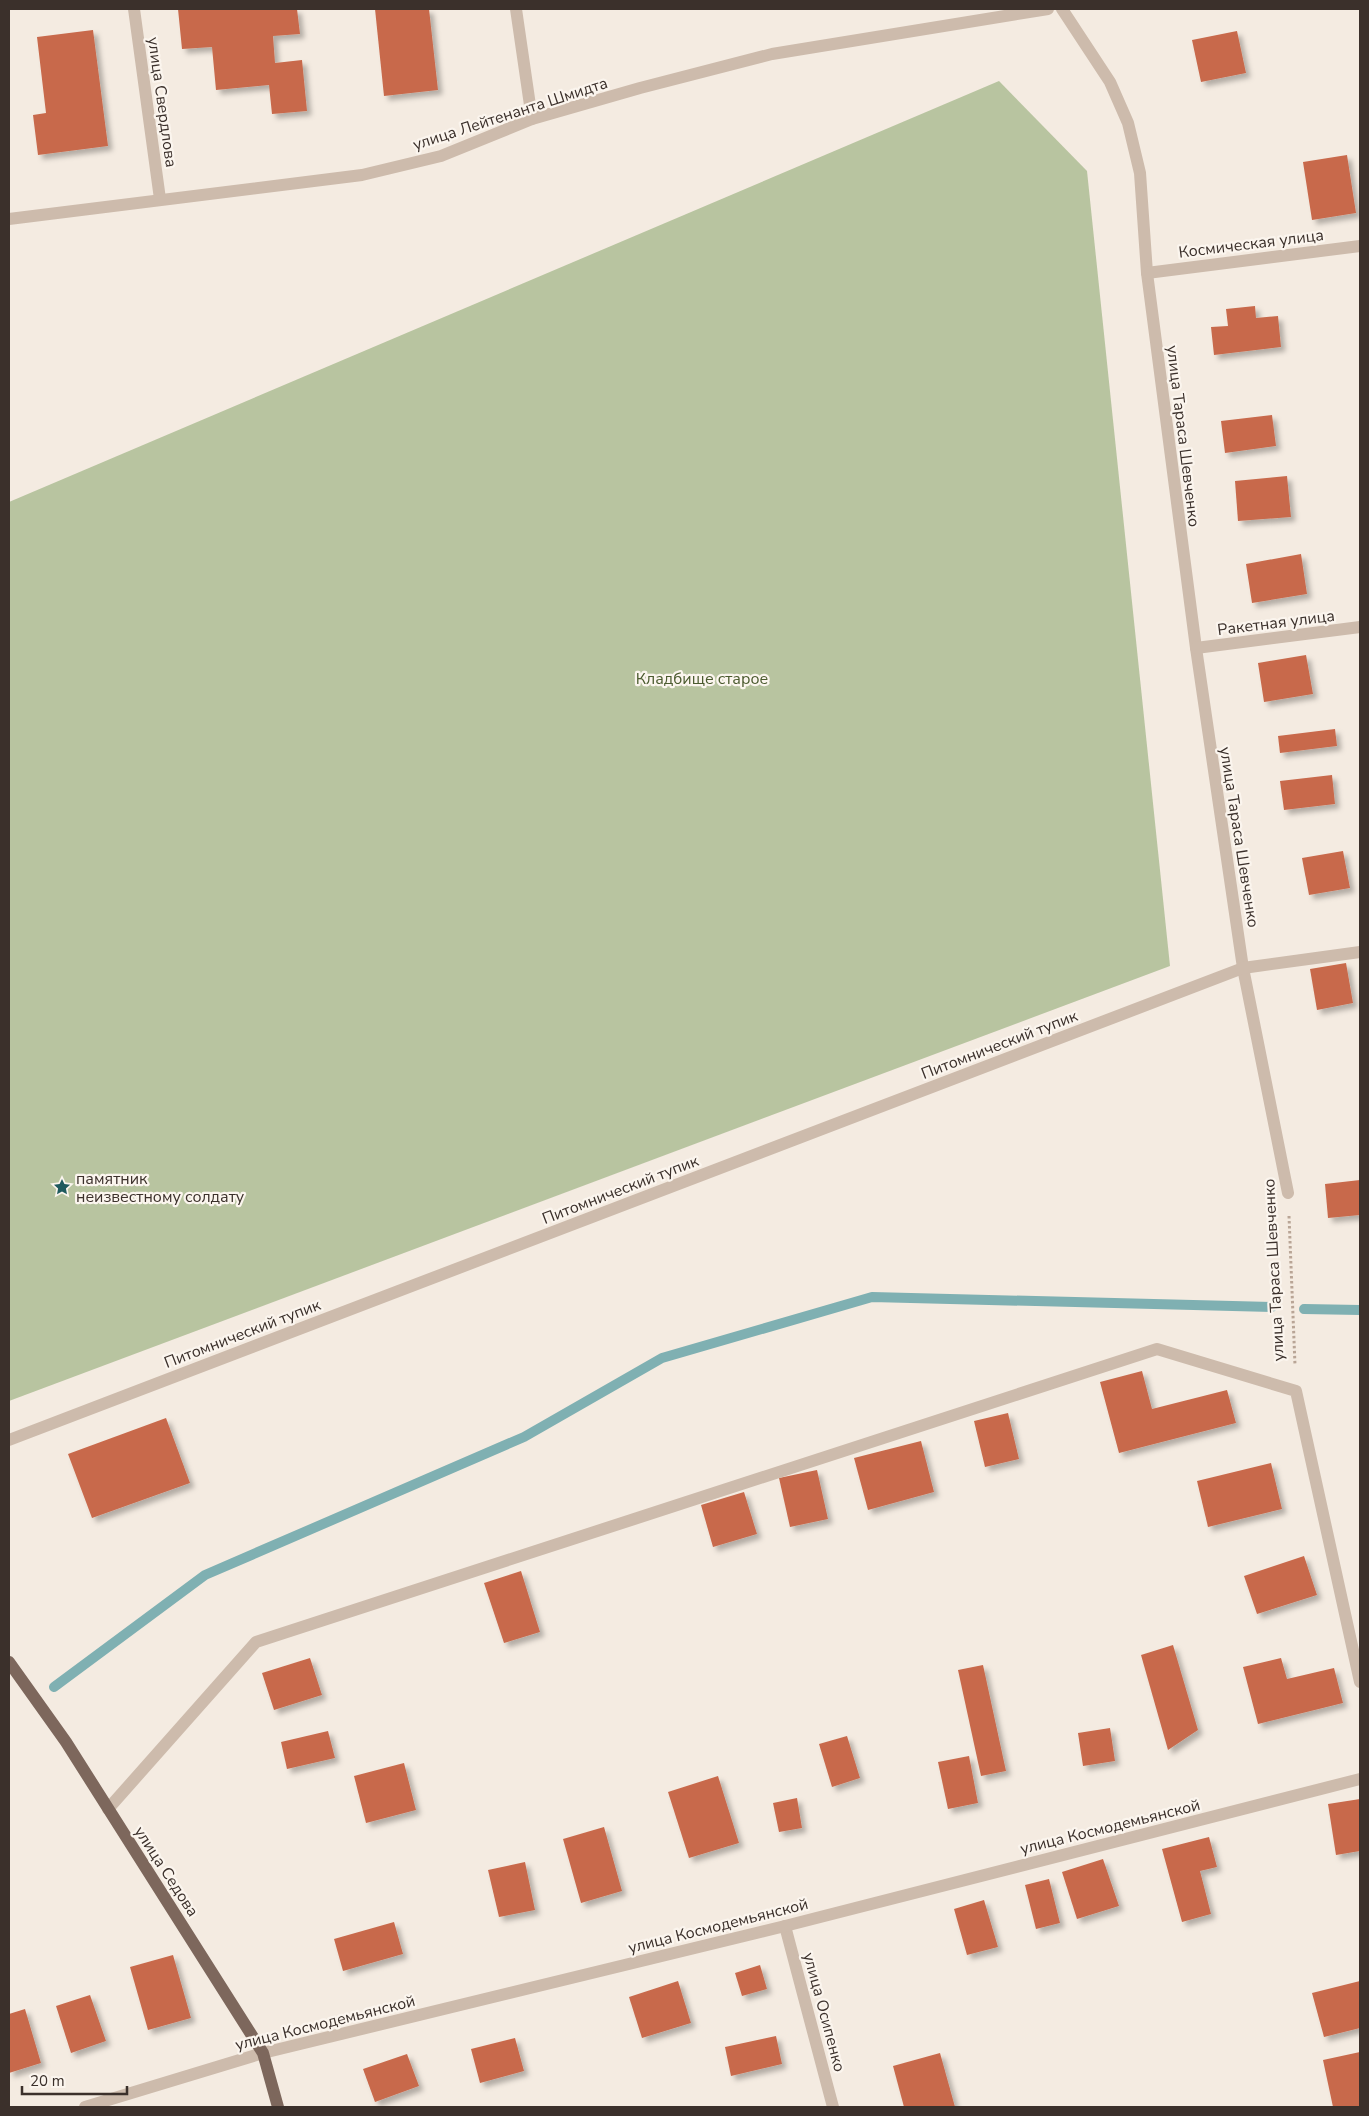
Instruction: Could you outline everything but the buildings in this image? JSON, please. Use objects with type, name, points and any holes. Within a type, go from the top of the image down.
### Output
[{"type":"main road","name":"улица Седова","points":[[9,1662],[66,1742],[196,1944],[263,2053],[278,2107]]},
{"type":"street","name":"улица Свердлова","points":[[134,9],[160,199]]},
{"type":"street","points":[[516,9],[532,119]]},
{"type":"street","name":"улица Лейтенанта Шмидта","points":[[9,218],[362,175],[441,156],[532,119],[640,88],[772,54],[1048,9]]},
{"type":"street","name":"улица Тараса Шевченко","points":[[1062,9],[1110,82],[1128,122],[1140,173],[1146,273],[1196,648],[1243,968],[1288,1193]]},
{"type":"street","name":"Космическая улица","points":[[1146,273],[1360,246]]},
{"type":"street","name":"Ракетная улица","points":[[1196,648],[1360,627]]},
{"type":"street","name":"Питомнический тупик","points":[[9,1440],[1243,968],[1360,952]]},
{"type":"street","points":[[108,1809],[256,1642],[1157,1349],[1296,1391],[1360,1682]]},
{"type":"street","name":"улица Космодемьянской","points":[[85,2107],[263,2053],[785,1926],[1360,1779]]},
{"type":"street","name":"улица Осипенко","points":[[785,1926],[833,2107]]},
{"type":"path","name":"улица Тараса Шевченко","points":[[1288,1193],[1296,1391]]},
{"type":"green space","name":"Кладбище старое","points":[[999,81],[1087,171],[1170,966],[9,1401],[9,502]]},
{"type":"waterway","points":[[54,1687],[205,1575],[524,1437],[662,1358],[872,1297],[1272,1307]]},
{"type":"waterway","points":[[1304,1309],[1360,1310]]},
{"type":"place","name":"памятник неизвестному солдату","points":[[62,1187]]}]
